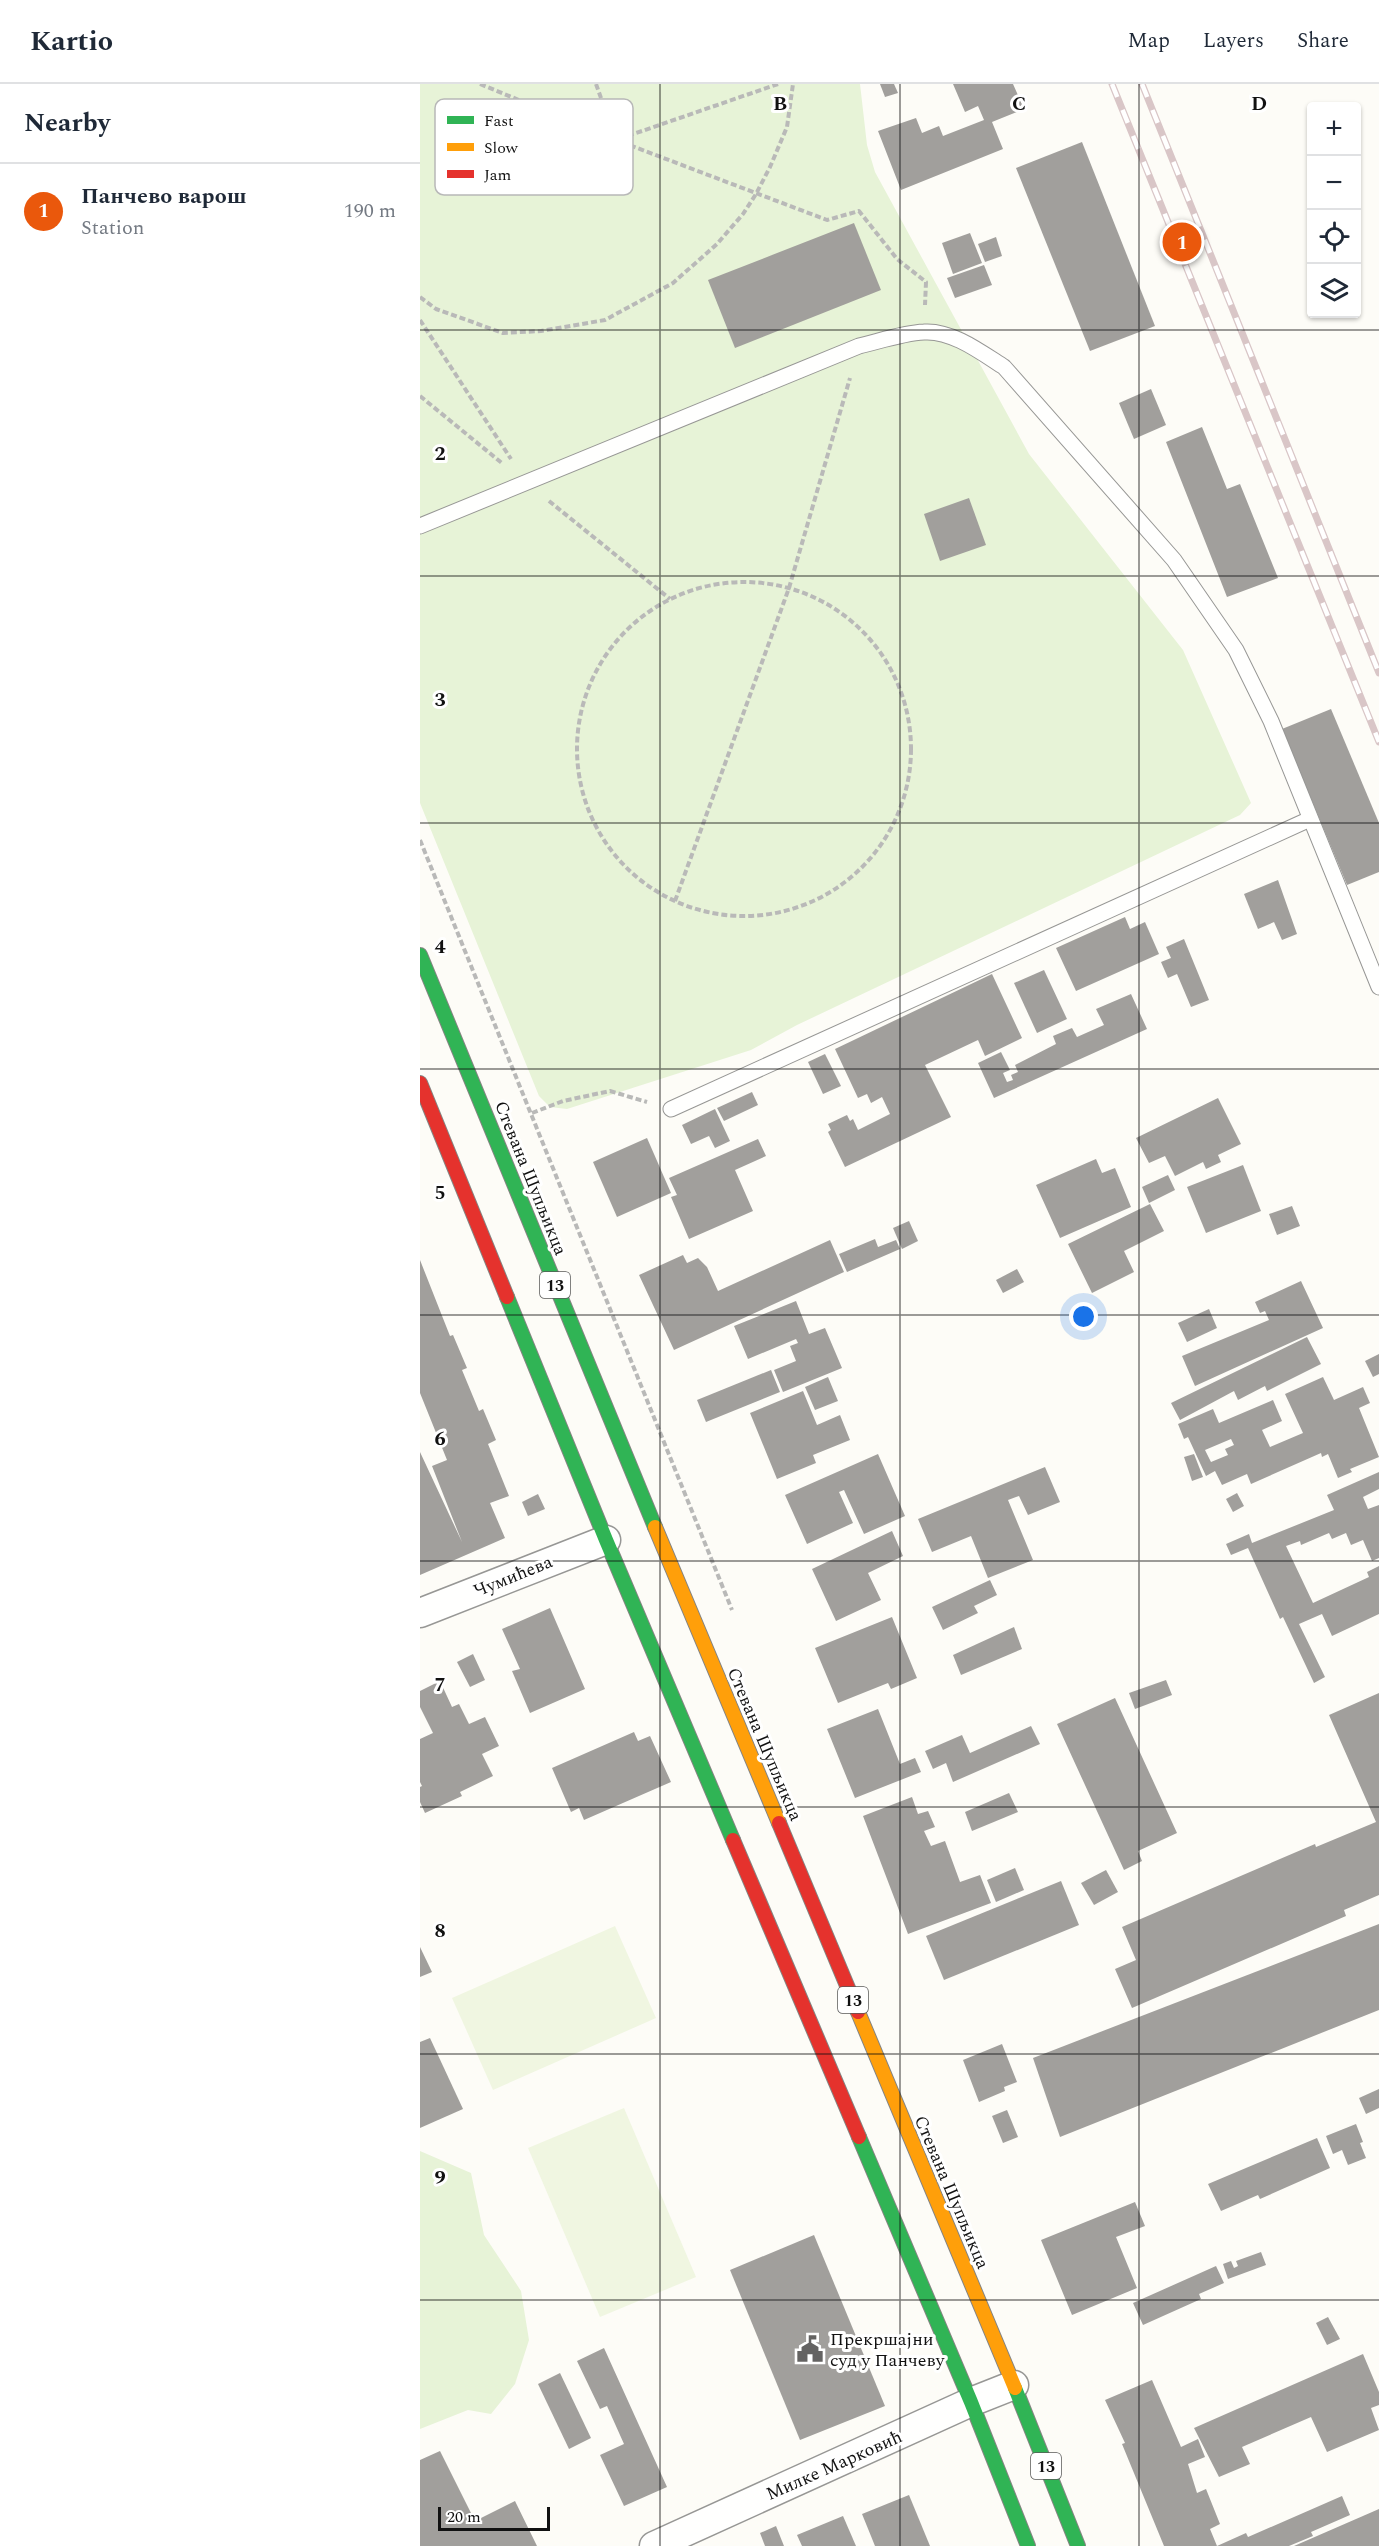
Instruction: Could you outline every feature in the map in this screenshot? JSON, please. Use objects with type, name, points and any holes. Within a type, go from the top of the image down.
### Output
[{"type":"main road","name":"Стевана Шупљикца","points":[[420,955],[640,1492],[1014,2385],[1078,2546]]},
{"type":"main road","points":[[420,1083],[606,1540],[971,2402],[1028,2546]]},
{"type":"street","name":"Чумићева","points":[[420,1613],[606,1540]]},
{"type":"street","name":"Милке Марковић","points":[[654,2546],[971,2402],[1014,2385]]},
{"type":"lane","points":[[420,526],[859,346],[925,332],[947,336],[977,349],[1004,367],[1174,560],[1236,650],[1271,721],[1310,819],[1373,956],[1379,987]]},
{"type":"lane","points":[[671,1109],[1310,819]]},
{"type":"path","points":[[480,84],[516,99]]},
{"type":"path","points":[[596,84],[601,99]]},
{"type":"path","points":[[633,134],[778,84]]},
{"type":"path","points":[[420,297],[436,309],[503,333],[541,331],[605,320],[673,283],[717,244],[743,214],[756,194],[787,127],[793,84]]},
{"type":"path","points":[[633,147],[827,220],[859,211],[897,259],[926,282],[925,332]]},
{"type":"path","points":[[420,320],[526,483]]},
{"type":"path","points":[[675,901],[789,588],[859,346]]},
{"type":"path","points":[[420,396],[670,599]]},
{"type":"path","points":[[728,583],[767,584],[789,588],[810,596],[848,619],[865,634],[892,670],[907,711],[911,733],[912,756],[904,800],[885,840],[864,866],[838,888],[799,908],[766,915],[732,916],[710,913],[657,892],[629,871],[602,837],[584,798],[576,747],[585,696],[600,664],[621,636],[633,624],[670,599],[693,590],[728,583]]},
{"type":"path","points":[[420,840],[525,1096]]},
{"type":"path","points":[[532,1113],[563,1101],[610,1092],[671,1109]]},
{"type":"green space","points":[[420,84],[860,84],[867,145],[875,172],[1029,454],[1183,650],[1251,803],[1240,815],[797,1025],[751,1050],[567,1109],[550,1107],[539,1096],[420,803]]},
{"type":"green space","points":[[615,1926],[656,2018],[493,2090],[452,1998]]},
{"type":"green space","points":[[624,2108],[696,2277],[600,2317],[528,2148]]},
{"type":"green space","points":[[420,2151],[471,2173],[484,2235],[521,2291],[529,2340],[515,2384],[491,2414],[468,2410],[420,2429]]},
{"type":"building","points":[[880,84],[894,84],[898,93],[885,97]]},
{"type":"building","points":[[953,84],[1013,84],[1024,109],[992,122],[1003,149],[901,190],[878,131],[916,118],[922,133],[939,126],[943,136],[984,120],[978,106],[965,112]]},
{"type":"building","points":[[1082,142],[1155,326],[1090,351],[1016,168]]},
{"type":"building","points":[[854,223],[881,290],[735,348],[708,280]]},
{"type":"building","points":[[970,233],[982,263],[953,274],[942,243]]},
{"type":"building","points":[[996,237],[1002,256],[985,262],[978,244]]},
{"type":"building","points":[[984,265],[992,285],[955,298],[947,278]]},
{"type":"building","points":[[1151,389],[1166,425],[1134,439],[1119,403]]},
{"type":"building","points":[[1202,427],[1227,489],[1240,484],[1278,578],[1227,597],[1166,442]]},
{"type":"building","points":[[969,498],[986,545],[940,561],[924,514]]},
{"type":"building","points":[[1331,709],[1379,823],[1379,872],[1347,885],[1282,729]]},
{"type":"building","points":[[1278,880],[1297,934],[1282,940],[1274,922],[1258,929],[1244,894]]},
{"type":"building","points":[[1125,917],[1130,929],[1145,922],[1159,954],[1076,991],[1056,948]]},
{"type":"building","points":[[1184,939],[1209,1000],[1191,1007],[1177,974],[1168,978],[1161,962],[1171,958],[1166,947]]},
{"type":"building","points":[[1044,970],[1067,1019],[1037,1033],[1014,983]]},
{"type":"building","points":[[992,974],[1022,1038],[985,1056],[978,1040],[925,1065],[951,1117],[845,1167],[828,1132],[831,1130],[828,1124],[847,1115],[850,1121],[853,1119],[858,1130],[890,1114],[882,1097],[871,1103],[867,1094],[858,1098],[835,1049]]},
{"type":"building","points":[[1131,994],[1147,1029],[994,1098],[978,1063],[1001,1052],[1010,1070],[1003,1073],[1007,1082],[1013,1080],[1011,1075],[1018,1072],[1015,1065],[1056,1044],[1053,1036],[1072,1028],[1077,1037],[1104,1025],[1096,1009]]},
{"type":"building","points":[[825,1054],[841,1086],[823,1094],[808,1062]]},
{"type":"building","points":[[752,1092],[758,1105],[724,1121],[717,1108]]},
{"type":"building","points":[[1218,1098],[1241,1144],[1218,1155],[1221,1162],[1206,1169],[1203,1162],[1175,1176],[1165,1156],[1149,1163],[1136,1138]]},
{"type":"building","points":[[715,1109],[730,1141],[715,1148],[709,1136],[691,1144],[682,1125]]},
{"type":"building","points":[[647,1138],[671,1193],[617,1217],[593,1162]]},
{"type":"building","points":[[758,1139],[766,1156],[735,1170],[753,1211],[689,1239],[671,1197],[677,1195],[669,1178]]},
{"type":"building","points":[[1096,1159],[1102,1173],[1115,1168],[1131,1207],[1060,1238],[1036,1185]]},
{"type":"building","points":[[1243,1165],[1261,1211],[1206,1233],[1187,1187]]},
{"type":"building","points":[[1168,1175],[1175,1190],[1149,1203],[1142,1187]]},
{"type":"building","points":[[1150,1204],[1164,1231],[1124,1251],[1134,1272],[1092,1293],[1068,1244]]},
{"type":"building","points":[[1292,1206],[1300,1226],[1277,1235],[1269,1214]]},
{"type":"building","points":[[909,1221],[918,1241],[902,1249],[893,1228]]},
{"type":"building","points":[[875,1239],[878,1247],[896,1240],[900,1249],[847,1272],[839,1254]]},
{"type":"building","points":[[830,1240],[844,1272],[674,1350],[639,1275],[683,1255],[687,1263],[698,1258],[707,1267],[718,1291]]},
{"type":"building","points":[[420,1260],[450,1336],[453,1335],[467,1368],[462,1370],[479,1411],[483,1409],[496,1440],[488,1444],[509,1496],[490,1503],[505,1538],[420,1575],[420,1452],[462,1542],[432,1466],[447,1460],[420,1393]]},
{"type":"building","points":[[1017,1269],[1024,1282],[1003,1293],[996,1280]]},
{"type":"building","points":[[1301,1281],[1323,1328],[1195,1386],[1182,1356],[1269,1320],[1265,1311],[1260,1313],[1255,1302]]},
{"type":"building","points":[[796,1301],[809,1334],[825,1328],[842,1368],[783,1392],[774,1370],[796,1361],[790,1346],[798,1343],[796,1339],[748,1359],[734,1326]]},
{"type":"building","points":[[1209,1309],[1217,1328],[1187,1342],[1178,1323]]},
{"type":"building","points":[[1307,1337],[1321,1364],[1267,1391],[1265,1386],[1238,1400],[1234,1391],[1180,1420],[1171,1403]]},
{"type":"building","points":[[1379,1354],[1379,1374],[1373,1377],[1365,1361]]},
{"type":"building","points":[[771,1370],[780,1392],[706,1422],[697,1400]]},
{"type":"building","points":[[828,1377],[838,1401],[815,1410],[805,1387]]},
{"type":"building","points":[[1323,1377],[1334,1400],[1363,1387],[1370,1403],[1359,1408],[1379,1457],[1350,1469],[1352,1472],[1338,1478],[1328,1454],[1322,1457],[1321,1453],[1251,1484],[1247,1474],[1222,1485],[1215,1471],[1206,1476],[1188,1437],[1184,1439],[1178,1424],[1213,1409],[1219,1423],[1273,1400],[1282,1421],[1262,1430],[1270,1447],[1303,1433],[1285,1394]],"holes":[[[1231,1439],[1234,1445],[1225,1449],[1228,1455],[1211,1462],[1205,1450]]]},
{"type":"building","points":[[803,1391],[817,1425],[840,1415],[850,1440],[813,1455],[816,1463],[777,1479],[750,1413]]},
{"type":"building","points":[[878,1454],[905,1516],[864,1534],[844,1490],[839,1492],[853,1523],[807,1544],[785,1495]]},
{"type":"building","points":[[1194,1454],[1203,1477],[1192,1481],[1184,1457]]},
{"type":"building","points":[[1045,1467],[1060,1502],[1028,1515],[1019,1496],[1008,1500],[1033,1560],[988,1578],[971,1536],[932,1552],[918,1519]]},
{"type":"building","points":[[1379,1472],[1379,1489],[1363,1497],[1368,1509],[1379,1505],[1379,1558],[1372,1561],[1363,1540],[1351,1545],[1346,1533],[1332,1539],[1329,1533],[1301,1545],[1300,1541],[1286,1546],[1313,1603],[1369,1577],[1367,1572],[1379,1566],[1379,1614],[1332,1636],[1322,1614],[1299,1624],[1325,1677],[1314,1683],[1283,1617],[1280,1619],[1248,1548],[1231,1555],[1226,1544],[1249,1534],[1252,1543],[1334,1510],[1327,1495]]},
{"type":"building","points":[[1237,1493],[1244,1506],[1233,1512],[1226,1499]]},
{"type":"building","points":[[538,1494],[545,1509],[528,1516],[522,1502]]},
{"type":"building","points":[[892,1531],[903,1556],[868,1573],[881,1600],[836,1621],[812,1569]]},
{"type":"building","points":[[990,1580],[997,1595],[974,1606],[978,1613],[943,1630],[932,1607]]},
{"type":"building","points":[[550,1608],[585,1689],[530,1713],[512,1671],[520,1669],[502,1629]]},
{"type":"building","points":[[892,1617],[917,1678],[891,1689],[888,1683],[838,1703],[815,1648]]},
{"type":"building","points":[[1014,1627],[1022,1649],[961,1675],[953,1655]]},
{"type":"building","points":[[473,1654],[485,1680],[470,1687],[457,1662]]},
{"type":"building","points":[[1166,1680],[1172,1695],[1135,1709],[1129,1693]]},
{"type":"building","points":[[440,1681],[452,1707],[459,1704],[469,1724],[485,1717],[499,1746],[482,1754],[493,1776],[460,1792],[462,1796],[425,1813],[420,1802],[420,1787],[422,1786],[420,1782],[420,1739],[433,1733],[420,1707],[420,1691]]},
{"type":"building","points":[[1379,1693],[1379,1895],[1344,1910],[1346,1916],[1132,2008],[1115,1969],[1136,1960],[1122,1927],[1315,1844],[1316,1847],[1376,1822],[1329,1715]]},
{"type":"building","points":[[1115,1698],[1177,1833],[1138,1851],[1142,1861],[1124,1870],[1057,1724]]},
{"type":"building","points":[[878,1709],[900,1764],[915,1758],[921,1772],[855,1798],[827,1729]]},
{"type":"building","points":[[1031,1726],[1040,1744],[953,1782],[946,1763],[933,1769],[925,1751],[962,1735],[970,1753]]},
{"type":"building","points":[[634,1732],[638,1741],[650,1736],[671,1782],[584,1820],[579,1808],[571,1812],[552,1768]]},
{"type":"building","points":[[1009,1793],[1018,1812],[972,1831],[965,1812]]},
{"type":"building","points":[[912,1797],[918,1814],[928,1811],[935,1827],[924,1831],[931,1846],[945,1841],[960,1882],[980,1875],[991,1903],[908,1934],[863,1816]]},
{"type":"building","points":[[1015,1868],[1024,1890],[996,1902],[987,1880]]},
{"type":"building","points":[[1106,1870],[1118,1892],[1094,1905],[1081,1883]]},
{"type":"building","points":[[1061,1881],[1079,1925],[944,1980],[926,1936]]},
{"type":"building","points":[[1379,1924],[1379,2010],[1060,2137],[1033,2058]]},
{"type":"building","points":[[420,1947],[432,1972],[420,1977]]},
{"type":"building","points":[[430,2038],[463,2109],[420,2128],[420,2042]]},
{"type":"building","points":[[1002,2044],[1017,2082],[1004,2087],[1005,2091],[979,2102],[963,2060]]},
{"type":"building","points":[[1379,2089],[1379,2108],[1366,2114],[1359,2098]]},
{"type":"building","points":[[1007,2110],[1018,2137],[1003,2143],[992,2116]]},
{"type":"building","points":[[1356,2124],[1366,2158],[1348,2165],[1342,2150],[1333,2154],[1326,2136]]},
{"type":"building","points":[[1317,2138],[1330,2168],[1260,2199],[1258,2195],[1221,2211],[1208,2184]]},
{"type":"building","points":[[1135,2202],[1145,2226],[1116,2237],[1137,2288],[1072,2315],[1041,2240]]},
{"type":"building","points":[[814,2235],[885,2406],[800,2440],[730,2270]]},
{"type":"building","points":[[1261,2252],[1266,2265],[1228,2279],[1223,2264],[1231,2261],[1234,2268],[1238,2266],[1236,2261]]},
{"type":"building","points":[[1216,2266],[1224,2283],[1199,2294],[1201,2299],[1143,2325],[1133,2303]]},
{"type":"building","points":[[1328,2317],[1340,2339],[1327,2345],[1316,2323]]},
{"type":"building","points":[[604,2348],[667,2487],[624,2506],[600,2455],[624,2444],[607,2406],[600,2409],[577,2361]]},
{"type":"building","points":[[1363,2354],[1379,2392],[1379,2405],[1371,2408],[1379,2430],[1327,2452],[1311,2417],[1242,2447],[1250,2464],[1219,2477],[1194,2428]]},
{"type":"building","points":[[560,2373],[591,2438],[569,2449],[538,2384]]},
{"type":"building","points":[[1152,2380],[1181,2447],[1198,2439],[1205,2457],[1188,2464],[1197,2493],[1206,2489],[1220,2524],[1210,2529],[1217,2546],[1164,2546],[1122,2444],[1125,2443],[1105,2400]]},
{"type":"building","points":[[440,2451],[475,2521],[515,2501],[537,2546],[420,2546],[420,2460]]},
{"type":"building","points":[[909,2495],[930,2546],[875,2546],[862,2514]]},
{"type":"building","points":[[1342,2496],[1350,2515],[1311,2532],[1313,2536],[1289,2546],[1217,2546],[1246,2533],[1248,2537]]},
{"type":"building","points":[[1379,2509],[1379,2546],[1294,2546]]},
{"type":"building","points":[[843,2516],[856,2546],[802,2546],[797,2535]]},
{"type":"building","points":[[776,2526],[784,2546],[765,2546],[760,2533]]},
{"type":"railway","points":[[1112,84],[1379,742]]},
{"type":"railway","points":[[1142,84],[1379,673]]},
{"type":"traffic: fast","points":[[420,955],[655,1527]]},
{"type":"traffic: fast","points":[[507,1297],[606,1540],[733,1840]]},
{"type":"traffic: fast","points":[[859,2137],[971,2402],[1028,2546]]},
{"type":"traffic: fast","points":[[1015,2388],[1078,2546]]},
{"type":"traffic: slow","points":[[655,1527],[779,1823]]},
{"type":"traffic: slow","points":[[858,2012],[1015,2388]]},
{"type":"traffic: jam","points":[[420,1083],[507,1297]]},
{"type":"traffic: jam","points":[[779,1823],[858,2012]]},
{"type":"traffic: jam","points":[[733,1840],[859,2137]]},
{"type":"place","name":"Панчево варош","points":[[1182,242]]},
{"type":"place","name":"Прекршајни суд у Панчеву","points":[[810,2349]]}]
